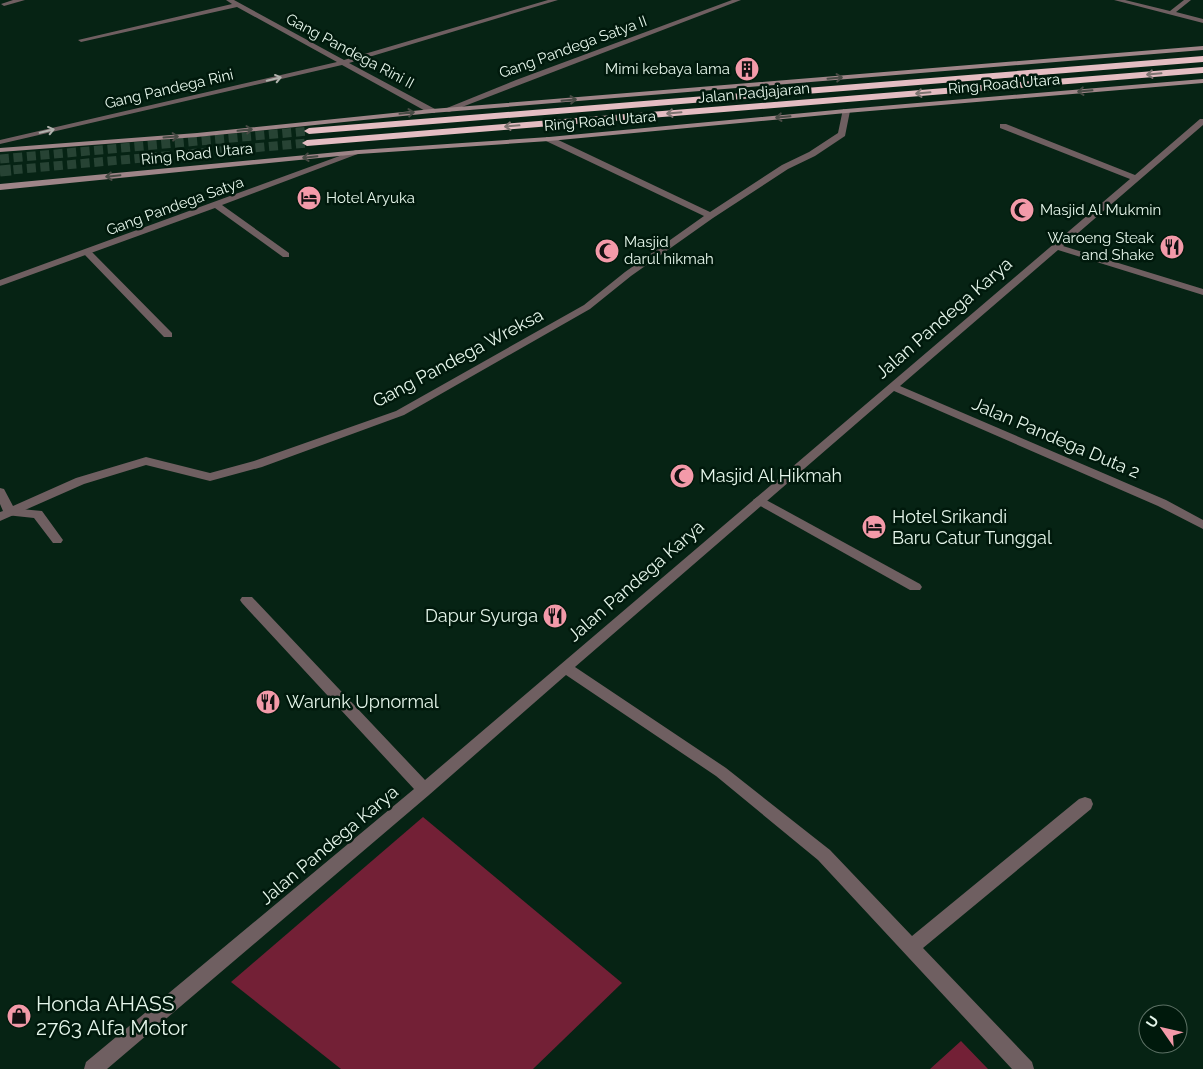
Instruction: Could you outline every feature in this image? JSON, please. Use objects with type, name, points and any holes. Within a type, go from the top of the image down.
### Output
[{"type":"highway","points":[[1069,59],[1079,69]]},
{"type":"highway","name":"Jalan Padjajaran","points":[[309,131],[1203,59]]},
{"type":"highway","name":"Jalan Padjajaran","points":[[307,143],[1203,70]]},
{"type":"street","points":[[4,4],[22,0]]},
{"type":"street","name":"Gang Pandega Rini II","points":[[229,0],[432,111]]},
{"type":"street","name":"Gang Pandega Rini","points":[[0,142],[345,62],[555,0]]},
{"type":"street","name":"Gang Pandega Satya II","points":[[446,110],[545,70],[644,36],[738,0]]},
{"type":"street","points":[[1117,0],[1203,20]]},
{"type":"street","points":[[1171,13],[1188,0]]},
{"type":"street","points":[[81,40],[237,5]]},
{"type":"street","name":"Ring Road Utara","points":[[0,150],[197,135],[432,111],[1203,48]]},
{"type":"street","name":"Ring Road Utara","points":[[0,187],[359,152],[548,140],[846,111],[1203,81]]},
{"type":"street","name":"Gang Pandega Wreksa","points":[[5,514],[80,481],[146,461],[210,477],[258,464],[400,413],[587,307],[628,274],[710,216],[785,166],[812,154],[842,134],[846,111]]},
{"type":"street","name":"Jalan Pandega Karya","points":[[93,1069],[424,790],[1203,121]]},
{"type":"street","points":[[1003,126],[1136,178]]},
{"type":"street","points":[[548,140],[710,216]]},
{"type":"street","name":"Gang Pandega Satya","points":[[0,283],[359,152]]},
{"type":"street","points":[[217,205],[286,254]]},
{"type":"street","points":[[1056,247],[1203,292]]},
{"type":"street","points":[[88,252],[168,334]]},
{"type":"street","name":"Jalan Pandega Duta 2","points":[[892,387],[1162,503],[1203,525]]},
{"type":"street","points":[[0,492],[5,514],[38,514],[57,540]]},
{"type":"street","points":[[760,500],[915,587]]},
{"type":"street","points":[[247,600],[424,790]]},
{"type":"street","points":[[565,667],[721,772],[824,855],[1026,1069]]},
{"type":"street","points":[[912,947],[1085,804]]},
{"type":"shaded area","points":[[423,817],[622,983],[533,1069],[341,1069],[231,982]]},
{"type":"shaded area","points":[[961,1041],[988,1069],[930,1069]]},
{"type":"tunnel","points":[[0,159],[309,131]]},
{"type":"tunnel","points":[[11,170],[0,171],[307,143]]},
{"type":"place","name":"Mimi kebaya lama","points":[[747,69]]},
{"type":"place","name":"Hotel Aryuka","points":[[309,198]]},
{"type":"place","name":"Masjid Al Mukmin","points":[[1022,210]]},
{"type":"place","name":"Waroeng Steak and Shake","points":[[1172,247]]},
{"type":"place","name":"Masjid darul hikmah","points":[[607,251]]},
{"type":"place","name":"Masjid Al Hikmah","points":[[682,476]]},
{"type":"place","name":"Hotel Srikandi Baru Catur Tunggal","points":[[874,527]]},
{"type":"place","name":"Dapur Syurga","points":[[555,616]]},
{"type":"place","name":"Warunk Upnormal","points":[[268,702]]},
{"type":"place","name":"Honda AHASS 2763 Alfa Motor","points":[[19,1016]]}]
